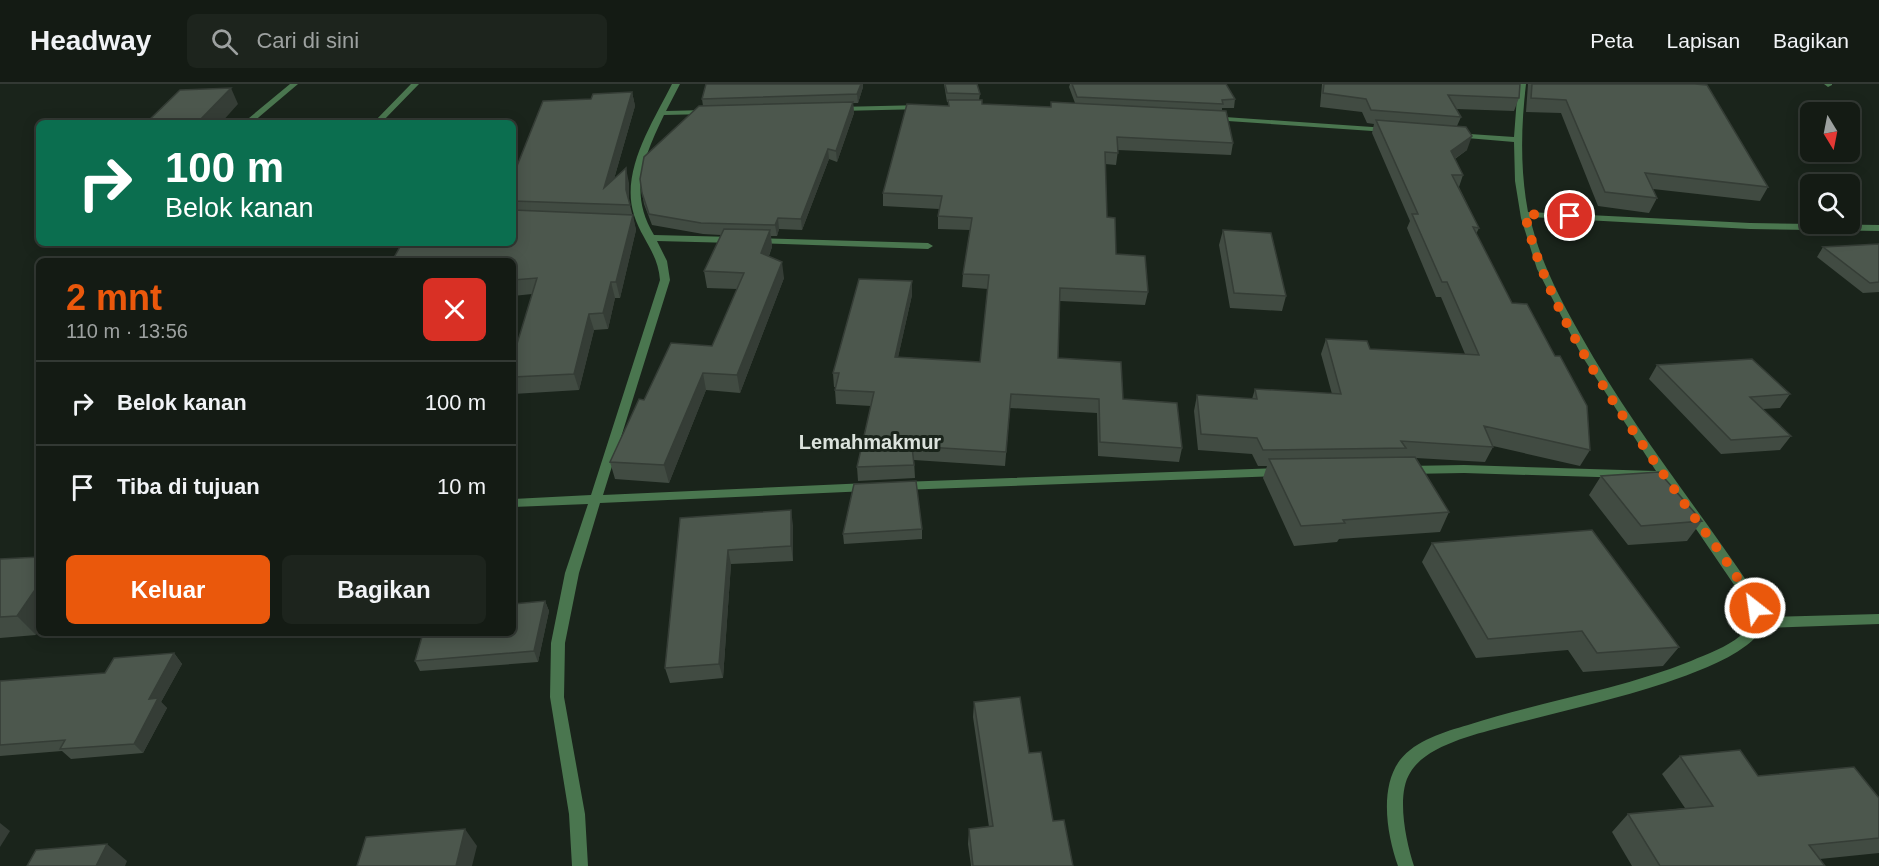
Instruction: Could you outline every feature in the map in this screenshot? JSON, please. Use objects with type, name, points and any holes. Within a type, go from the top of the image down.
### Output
[{"type":"street","points":[[251,120],[294,84]]},
{"type":"street","points":[[380,120],[415,84]]},
{"type":"street","points":[[580,866],[577,814],[557,697],[557,652],[572,573],[665,280],[664,260],[651,238],[638,225],[635,186],[640,165],[676,84]]},
{"type":"street","points":[[1406,866],[1394,810],[1394,789],[1401,769],[1424,750],[1456,735],[1487,725],[1680,672],[1751,637],[1759,623],[1755,608],[1744,588],[1629,424],[1580,346],[1541,267],[1530,239],[1525,214],[1517,140],[1522,84]]},
{"type":"street","points":[[832,109],[930,107]]},
{"type":"street","points":[[662,113],[718,111]]},
{"type":"street","points":[[1199,117],[1400,131]]},
{"type":"street","points":[[1446,135],[1517,140]]},
{"type":"street","points":[[1525,214],[1750,226],[1879,228]]},
{"type":"street","points":[[651,238],[928,246]]},
{"type":"street","points":[[1393,470],[1664,475]]},
{"type":"street","points":[[516,504],[885,486],[1298,472]]},
{"type":"street","points":[[1759,623],[1879,619]]},
{"type":"building","points":[[706,84],[861,84],[857,94],[702,99]]},
{"type":"building","points":[[945,84],[977,84],[980,94],[947,93]]},
{"type":"building","points":[[1072,84],[1226,84],[1235,99],[1222,100],[1223,104],[1077,97]]},
{"type":"building","points":[[1324,84],[1520,84],[1519,98],[1448,95],[1461,117],[1371,110],[1366,99],[1323,93]]},
{"type":"building","points":[[1532,84],[1707,85],[1768,187],[1645,173],[1657,198],[1605,192],[1566,100],[1531,98]]},
{"type":"building","points":[[231,88],[200,120],[149,120],[180,90]]},
{"type":"building","points":[[632,92],[604,188],[626,168],[626,190],[630,205],[516,201],[516,168],[543,101],[591,99],[593,94]]},
{"type":"building","points":[[948,100],[982,100],[982,104],[1051,107],[1051,102],[1226,111],[1233,143],[1117,137],[1118,153],[1105,152],[1107,217],[1115,218],[1116,254],[1145,256],[1148,292],[1060,288],[1058,358],[1121,362],[1123,399],[1177,403],[1182,448],[1100,442],[1099,399],[1011,394],[1006,452],[912,446],[914,465],[857,467],[874,392],[835,390],[839,373],[833,373],[859,279],[912,281],[895,357],[980,362],[989,275],[963,274],[972,218],[938,216],[942,196],[883,193],[907,104],[949,106]]},
{"type":"building","points":[[853,102],[836,151],[828,149],[801,219],[778,218],[775,225],[701,223],[649,214],[640,179],[644,157],[699,106]]},
{"type":"building","points":[[1376,120],[1466,127],[1472,136],[1451,151],[1463,175],[1452,175],[1479,228],[1473,227],[1512,303],[1527,304],[1555,356],[1560,356],[1587,406],[1590,450],[1484,426],[1493,447],[1401,441],[1406,448],[1263,450],[1257,438],[1201,434],[1197,395],[1257,399],[1255,389],[1341,394],[1326,339],[1367,341],[1370,349],[1479,355],[1447,282],[1442,282],[1412,214],[1418,214]]},
{"type":"building","points":[[516,210],[633,215],[616,282],[611,282],[603,313],[589,314],[574,374],[516,377],[516,347],[537,278],[516,280],[516,258],[394,258],[400,246],[516,246]]},
{"type":"building","points":[[724,229],[770,230],[761,253],[782,262],[737,375],[703,373],[664,465],[610,462],[639,399],[644,400],[671,343],[712,346],[744,273],[704,271]]},
{"type":"building","points":[[1223,230],[1271,233],[1286,296],[1234,293]]},
{"type":"building","points":[[1879,244],[1879,282],[1870,283],[1823,247]]},
{"type":"building","points":[[1752,359],[1790,394],[1750,397],[1791,436],[1731,440],[1657,365]]},
{"type":"building","points":[[1415,457],[1449,512],[1343,520],[1345,523],[1301,526],[1269,459]]},
{"type":"building","points":[[1659,472],[1702,521],[1641,526],[1601,476]]},
{"type":"building","points":[[916,481],[922,529],[843,534],[854,484]]},
{"type":"building","points":[[791,510],[791,546],[728,550],[719,664],[665,668],[680,518]]},
{"type":"building","points":[[1592,530],[1679,647],[1597,653],[1582,631],[1488,639],[1432,543]]},
{"type":"building","points":[[36,557],[36,588],[17,616],[0,617],[0,559]]},
{"type":"building","points":[[545,601],[534,651],[415,661],[422,636],[516,636],[516,604]]},
{"type":"building","points":[[174,653],[149,699],[158,698],[134,744],[60,749],[65,740],[0,745],[0,681],[105,673],[114,658]]},
{"type":"building","points":[[1020,697],[1029,753],[1041,752],[1053,821],[1064,820],[1073,866],[973,866],[969,829],[993,826],[974,702]]},
{"type":"building","points":[[1740,750],[1758,776],[1854,767],[1879,798],[1879,838],[1809,845],[1825,866],[1660,866],[1628,814],[1713,806],[1680,756]]},
{"type":"building","points":[[465,829],[456,866],[357,866],[366,837]]},
{"type":"building","points":[[107,844],[96,866],[27,866],[36,850]]},
{"type":"district","name":"Lemahmakmur","points":[[870,442]]},
{"type":"route","points":[[1570,216],[1525,214],[1530,239],[1557,301],[1580,346],[1629,424],[1728,564],[1755,608]]}]
